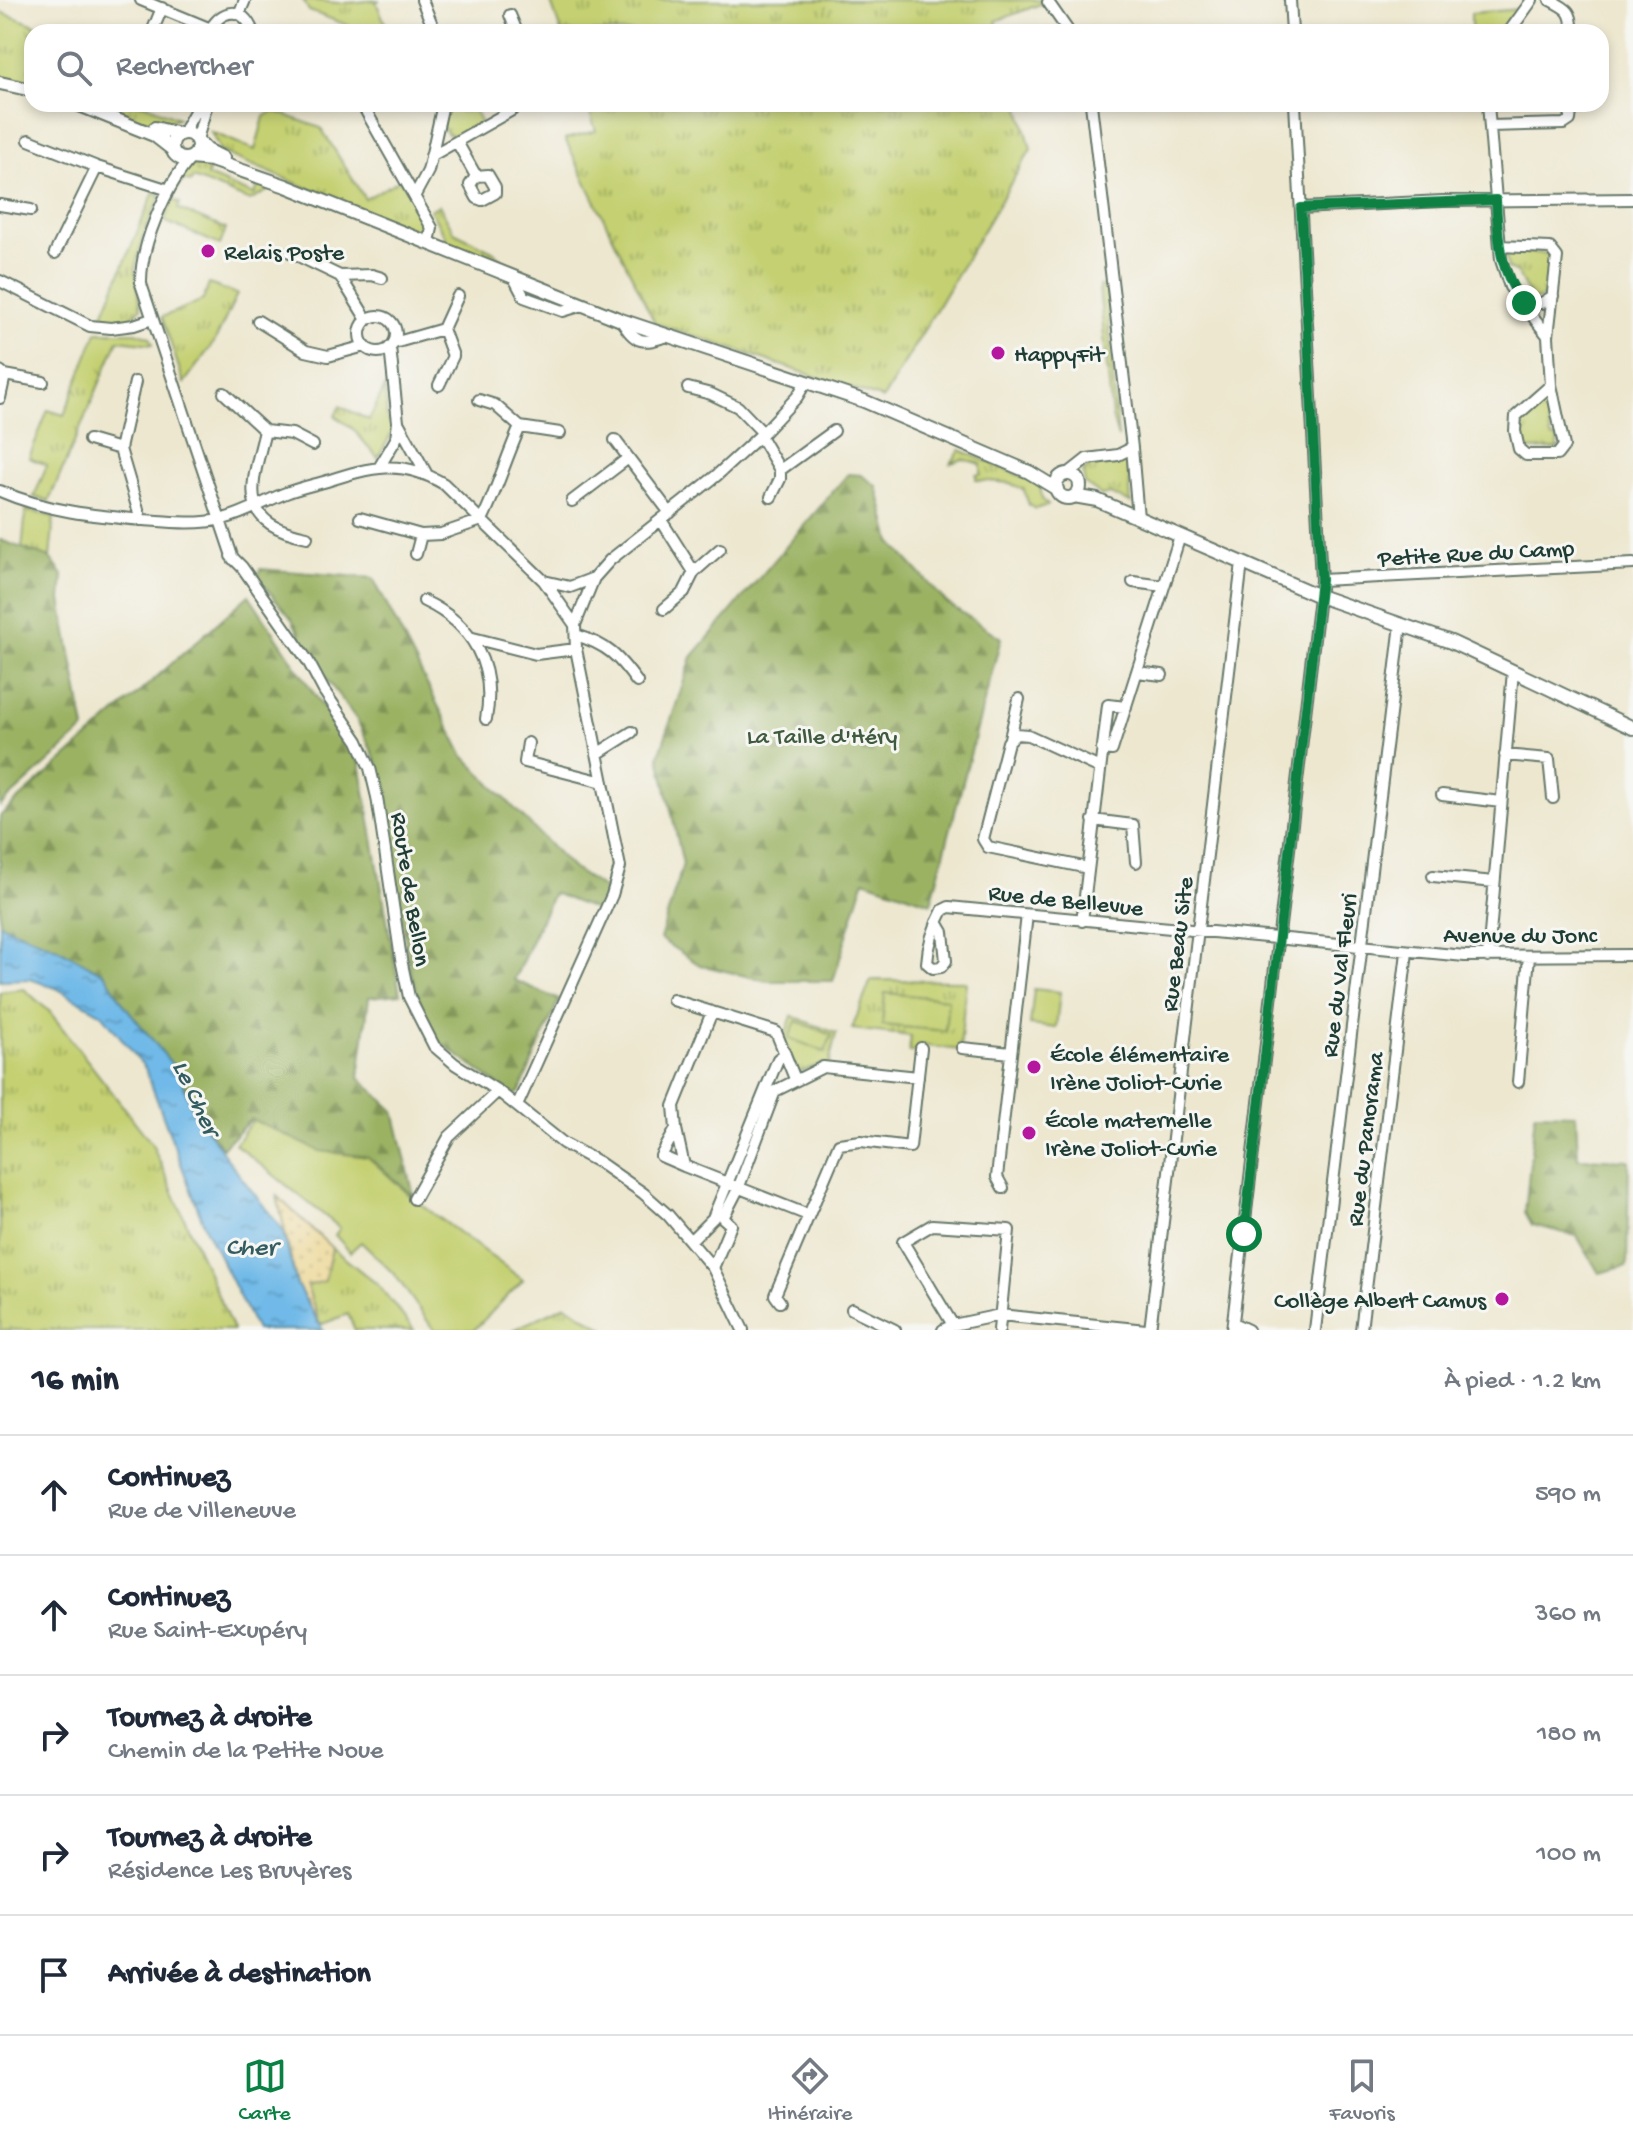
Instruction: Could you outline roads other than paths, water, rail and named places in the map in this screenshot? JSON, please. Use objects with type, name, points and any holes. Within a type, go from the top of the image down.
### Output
[{"type":"main road","points":[[0,83],[24,88]]},
{"type":"main road","points":[[97,112],[154,135],[184,159],[211,160],[286,186],[621,320],[864,401],[1029,472],[1069,483],[1097,500],[1319,596],[1451,642],[1633,728]]},
{"type":"main road","points":[[112,112],[165,132],[191,134],[213,154],[286,186]]},
{"type":"main road","points":[[173,151],[173,140],[181,134]]},
{"type":"main road","points":[[191,158],[197,152],[197,140]]},
{"type":"street","points":[[141,0],[197,24]]},
{"type":"street","points":[[239,14],[245,0]]},
{"type":"street","points":[[422,0],[432,24]]},
{"type":"street","points":[[1290,0],[1292,24]]},
{"type":"street","points":[[1515,24],[1532,0]]},
{"type":"street","points":[[1550,0],[1569,9],[1572,24]]},
{"type":"street","points":[[1048,2],[1063,24]]},
{"type":"street","points":[[155,24],[162,8]]},
{"type":"street","points":[[213,24],[216,18],[228,13],[239,14],[250,24]]},
{"type":"street","points":[[510,15],[514,24]]},
{"type":"street","points":[[181,134],[194,112]]},
{"type":"street","points":[[197,140],[205,112]]},
{"type":"street","points":[[367,112],[432,228],[429,242]]},
{"type":"street","points":[[415,195],[428,171],[441,112]]},
{"type":"street","points":[[431,156],[509,112]]},
{"type":"street","points":[[1092,112],[1138,518]]},
{"type":"street","points":[[1248,1330],[1233,1326],[1321,580],[1295,112]]},
{"type":"street","points":[[1489,112],[1501,260],[1510,287],[1548,336]]},
{"type":"street","points":[[1490,126],[1564,124],[1570,120],[1571,112]]},
{"type":"street","points":[[29,140],[97,167],[170,187]]},
{"type":"street","points":[[457,142],[476,176]]},
{"type":"street","name":"Route de Bellon","points":[[170,187],[175,163],[173,151]]},
{"type":"street","name":"Route de Bellon","points":[[191,158],[179,170],[170,187],[148,242],[141,284],[231,556],[242,567],[313,671],[358,741],[370,768],[401,959],[409,997],[420,1021],[434,1046],[455,1064],[498,1091],[563,1143],[600,1163],[643,1193],[691,1240],[713,1268],[743,1330]]},
{"type":"street","points":[[55,253],[97,167]]},
{"type":"street","points":[[1301,208],[1496,200],[1633,199]]},
{"type":"street","points":[[0,205],[31,210]]},
{"type":"street","points":[[1500,246],[1550,248],[1557,257],[1548,336],[1551,385],[1564,446],[1557,455],[1526,455],[1519,449],[1516,416],[1551,385]]},
{"type":"street","points":[[290,252],[340,276],[372,275],[382,278]]},
{"type":"street","points":[[340,276],[367,320]]},
{"type":"street","points":[[0,281],[90,326],[111,328],[152,319]]},
{"type":"street","points":[[439,385],[453,356],[443,329],[458,296]]},
{"type":"street","points":[[1524,303],[1542,303],[1553,296]]},
{"type":"street","points":[[365,346],[361,329],[367,320],[378,316],[390,320],[396,331],[392,345],[398,422],[396,439],[380,466]]},
{"type":"street","points":[[258,321],[306,351],[328,356],[365,346],[378,352],[443,329]]},
{"type":"street","points":[[0,398],[3,373],[43,382]]},
{"type":"street","points":[[135,382],[120,449],[141,520]]},
{"type":"street","points":[[517,1106],[612,895],[620,867],[576,649],[575,630],[594,578],[610,560],[716,476],[761,435],[797,397],[806,382]]},
{"type":"street","points":[[688,388],[711,394],[738,407],[761,435],[780,470],[780,479],[771,497]]},
{"type":"street","points":[[224,393],[265,431],[292,434],[313,445]]},
{"type":"street","points":[[479,400],[495,405],[520,427],[560,433]]},
{"type":"street","points":[[398,422],[426,473]]},
{"type":"street","points":[[360,518],[421,535],[441,534],[482,520],[498,488],[505,460],[520,427]]},
{"type":"street","points":[[265,431],[252,483],[257,507],[263,521],[285,533],[307,537]]},
{"type":"street","points":[[780,470],[834,431]]},
{"type":"street","points":[[89,440],[120,449]]},
{"type":"street","points":[[615,440],[665,516],[694,572]]},
{"type":"street","points":[[1069,483],[1087,459],[1118,455],[1132,448]]},
{"type":"street","points":[[572,501],[627,459]]},
{"type":"street","points":[[0,491],[69,513],[189,523],[221,519],[286,493],[380,466],[426,473],[444,484],[544,581],[575,630],[619,656],[637,682]]},
{"type":"street","points":[[416,554],[421,535]]},
{"type":"street","points":[[1102,749],[1112,750],[1180,536]]},
{"type":"street","points":[[664,609],[684,592],[694,572],[720,549]]},
{"type":"street","name":"Rue Beau Site","points":[[1148,1330],[1242,563]]},
{"type":"street","name":"Petite Rue du Camp","points":[[1321,580],[1633,564]]},
{"type":"street","points":[[544,581],[570,587],[594,578]]},
{"type":"street","points":[[1133,582],[1164,586]]},
{"type":"street","points":[[424,601],[440,608],[473,638],[483,656],[490,699],[486,719]]},
{"type":"street","name":"Rue du Val Fleuri","points":[[1315,1330],[1401,624]]},
{"type":"street","points":[[473,638],[536,654],[576,649]]},
{"type":"street","points":[[483,656],[488,644]]},
{"type":"street","points":[[1488,957],[1513,671]]},
{"type":"street","points":[[1137,672],[1162,675]]},
{"type":"street","points":[[1019,699],[983,839],[985,845],[1088,868]]},
{"type":"street","points":[[1082,921],[1108,705],[1126,707]]},
{"type":"street","points":[[597,754],[632,732]]},
{"type":"street","points":[[1010,738],[1016,734],[1028,735],[1100,768]]},
{"type":"street","points":[[528,743],[525,762],[603,782]]},
{"type":"street","points":[[1505,755],[1549,759],[1553,798]]},
{"type":"street","points":[[1442,795],[1501,802]]},
{"type":"street","points":[[1093,820],[1133,825],[1136,862]]},
{"type":"street","points":[[1433,876],[1494,882]]},
{"type":"street","name":"Rue de Bellevue","points":[[937,922],[943,910],[960,908],[1407,952]]},
{"type":"street","points":[[1003,1188],[997,1177],[1027,915]]},
{"type":"street","name":"Avenue du Jonc","points":[[1407,952],[1488,957],[1633,955]]},
{"type":"street","name":"Rue du Panorama","points":[[1361,1330],[1407,952]]},
{"type":"street","points":[[1518,1082],[1529,956]]},
{"type":"street","points":[[673,1000],[776,1032],[795,1079]]},
{"type":"street","points":[[684,1166],[674,1106],[712,1012]]},
{"type":"street","points":[[780,1302],[775,1295],[839,1144],[861,1141],[910,1147],[921,1048]]},
{"type":"street","points":[[962,1048],[1011,1053]]},
{"type":"street","points":[[733,1186],[778,1059],[785,1054]]},
{"type":"street","points":[[691,1240],[719,1216],[775,1091],[823,1067],[918,1077]]},
{"type":"street","points":[[414,1199],[449,1137],[498,1091]]},
{"type":"street","points":[[676,1129],[661,1156],[808,1215]]},
{"type":"street","points":[[713,1268],[731,1225],[719,1216]]},
{"type":"street","points":[[999,1330],[1000,1315],[1009,1230],[932,1225],[903,1242],[948,1327],[1000,1315],[1075,1327],[1148,1330]]},
{"type":"street","points":[[852,1309],[895,1330]]},
{"type":"water","name":"Cher","points":[[0,924],[57,948],[105,974],[125,1006],[179,1073],[192,1108],[282,1229],[297,1285],[323,1330],[256,1330],[206,1230],[145,1068],[102,1014],[56,988],[30,979],[0,980]]},
{"type":"place","name":"Relais Poste","points":[[208,251]]},
{"type":"place","name":"HappyFit","points":[[998,353]]},
{"type":"place","name":"École élémentaire Irène Joliot-Curie","points":[[1034,1067]]},
{"type":"place","name":"École maternelle Irène Joliot-Curie","points":[[1029,1133]]},
{"type":"place","name":"Collège Albert Camus","points":[[1502,1299]]},
{"type":"park label","name":"La Taille d'Héry","points":[[822,735]]},
{"type":"water label","name":"Le Cher","points":[[198,1097]]}]
